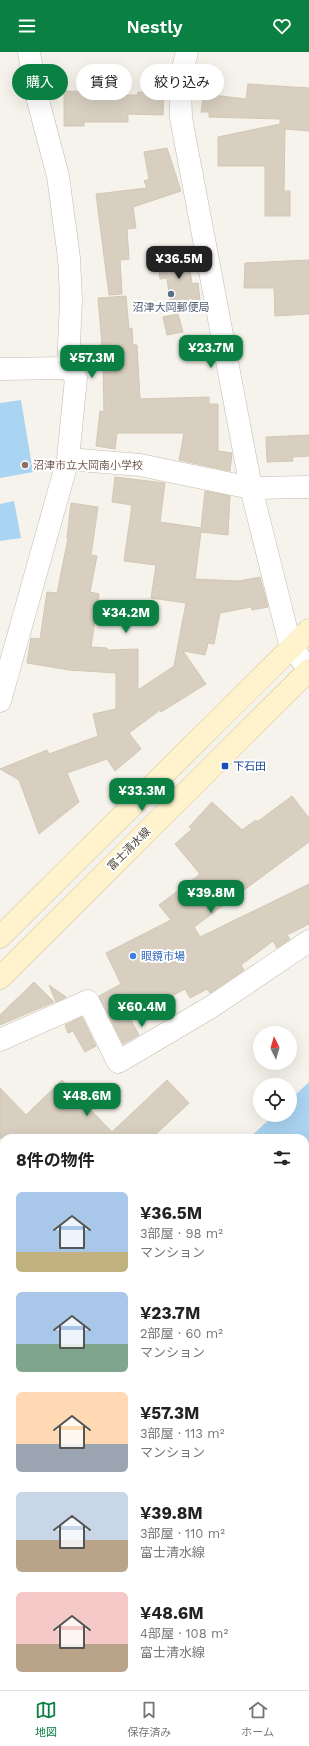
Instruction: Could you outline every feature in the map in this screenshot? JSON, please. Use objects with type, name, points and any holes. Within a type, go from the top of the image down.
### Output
[{"type":"main road","points":[[0,937],[309,630]]},
{"type":"main road","name":"富士清水線","points":[[0,978],[309,669]]},
{"type":"street","points":[[0,701],[68,459],[76,378],[68,368],[72,299],[69,258],[58,176],[35,89],[29,52]]},
{"type":"street","points":[[187,52],[180,80],[181,118],[251,488],[291,648],[309,669]]},
{"type":"street","points":[[0,369],[68,368]]},
{"type":"street","points":[[68,459],[140,466],[251,488],[309,487]]},
{"type":"street","points":[[0,1040],[88,1002],[118,1062],[211,1006],[309,942]]},
{"type":"water","points":[[21,400],[33,472],[0,478],[0,403]]},
{"type":"water","points":[[14,501],[21,538],[0,541],[0,504]]},
{"type":"water","points":[[309,1082],[309,1134],[253,1134],[266,1122],[297,1122],[297,1093]]},
{"type":"building","points":[[248,84],[309,88],[309,131],[285,129],[284,191],[290,191],[290,216],[265,216],[265,166],[218,166],[218,137],[280,124],[280,119],[209,117],[209,112],[201,112],[203,100],[224,100],[224,96],[246,99]]},
{"type":"building","points":[[68,91],[76,91],[76,100],[132,100],[132,95],[138,95],[138,92],[140,92],[140,100],[164,100],[163,115],[128,114],[128,122],[84,122],[84,126],[64,126],[64,100],[68,100]]},
{"type":"building","points":[[167,148],[181,191],[133,207],[136,228],[127,229],[129,259],[120,260],[122,294],[109,295],[96,194],[147,188],[144,181],[149,179],[144,152]]},
{"type":"building","points":[[188,254],[192,284],[198,283],[200,300],[188,302],[189,306],[171,309],[167,278],[160,279],[157,258]]},
{"type":"building","points":[[309,260],[309,314],[275,316],[274,288],[244,288],[245,263]]},
{"type":"building","points":[[126,296],[129,329],[132,328],[133,345],[137,345],[140,399],[209,397],[209,404],[218,404],[218,451],[232,453],[230,471],[179,460],[184,433],[117,433],[115,449],[96,446],[100,411],[104,412],[103,364],[100,345],[102,345],[98,298]]},
{"type":"building","points":[[178,314],[183,332],[167,335],[163,317]]},
{"type":"building","points":[[309,435],[309,456],[292,457],[293,461],[267,462],[266,437]]},
{"type":"building","points":[[115,477],[165,483],[160,522],[201,528],[205,491],[230,496],[228,535],[201,532],[195,579],[239,581],[260,577],[268,607],[252,610],[251,607],[220,613],[214,644],[208,643],[205,655],[183,651],[206,684],[161,712],[160,710],[129,733],[141,749],[115,771],[107,759],[67,773],[79,802],[39,834],[19,780],[0,769],[47,750],[49,754],[98,736],[93,714],[116,709],[116,673],[69,670],[27,663],[31,638],[40,639],[47,592],[57,593],[68,538],[71,503],[98,507],[91,555],[97,556],[90,592],[99,594],[91,647],[107,648],[107,650],[138,649],[138,690],[174,666],[186,603],[151,598],[156,565],[124,561],[132,505],[112,502]]},
{"type":"building","points":[[292,796],[309,818],[309,842],[194,927],[200,937],[309,884],[309,924],[287,935],[290,939],[277,948],[273,941],[241,965],[244,970],[210,993],[207,989],[190,998],[185,989],[130,1018],[139,1035],[123,1044],[99,996],[121,984],[106,953],[171,920],[159,905],[200,874],[175,844],[192,829],[189,827],[212,802],[242,830],[256,820],[257,822]]},
{"type":"building","points":[[34,982],[54,1002],[0,1025],[0,1015]]},
{"type":"building","points":[[49,985],[66,997],[56,1002]]},
{"type":"building","points":[[82,1017],[96,1046],[85,1052],[73,1031],[68,1033],[65,1025]]},
{"type":"building","points":[[62,1080],[112,1132],[167,1080],[189,1103],[156,1134],[0,1134],[0,1088],[26,1115]]},
{"type":"place","name":"沼津大岡郵便局","points":[[171,294]]},
{"type":"place","name":"沼津市立大岡南小学校","points":[[25,465]]},
{"type":"place","name":"下石田","points":[[225,766]]},
{"type":"place","name":"眼鏡市場","points":[[133,956]]}]
